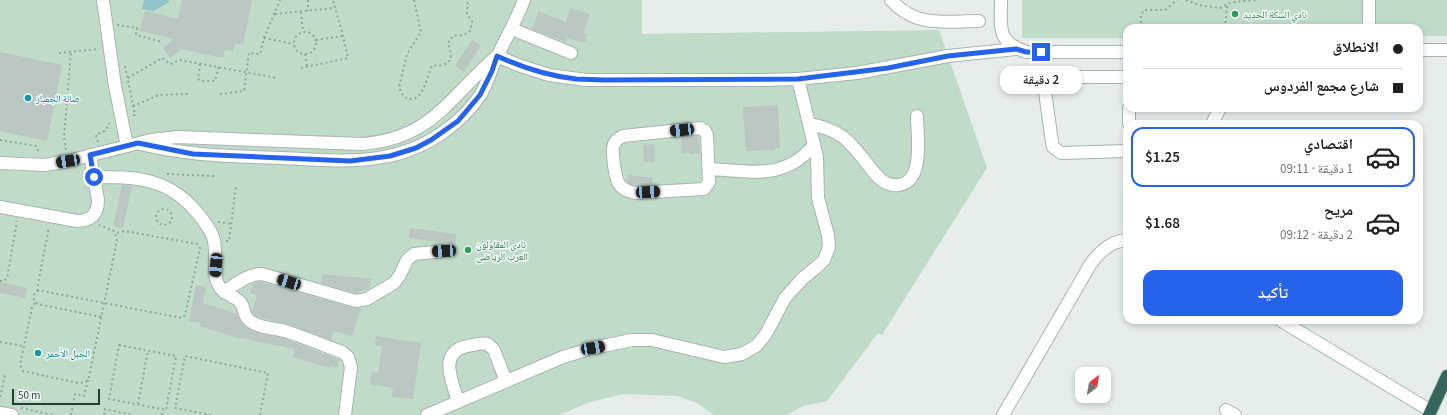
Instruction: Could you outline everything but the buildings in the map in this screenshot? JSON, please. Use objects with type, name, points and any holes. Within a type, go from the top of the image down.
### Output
[{"type":"highway","points":[[1430,413],[1447,376]]},
{"type":"street","points":[[103,0],[116,86],[133,144]]},
{"type":"street","points":[[133,144],[193,154],[364,160],[390,156],[416,148],[445,131],[458,121],[473,105],[487,83],[497,56],[512,29],[524,0]]},
{"type":"street","points":[[891,0],[906,14],[920,20],[979,21]]},
{"type":"street","points":[[1002,0],[1002,36],[1016,49],[1026,52],[1123,52]]},
{"type":"street","points":[[1368,0],[1369,24]]},
{"type":"street","points":[[512,29],[571,53]]},
{"type":"street","points":[[497,56],[518,66],[549,75],[586,80],[798,79],[888,68],[948,56],[1016,49]]},
{"type":"street","points":[[1423,50],[1447,50]]},
{"type":"street","points":[[0,163],[45,165],[68,161],[133,144],[177,137],[362,144],[388,140],[413,131],[437,116],[474,76],[497,56]]},
{"type":"street","points":[[1123,77],[1057,76],[1048,82],[1045,88],[1052,142],[1056,151],[1061,153],[1123,151]]},
{"type":"street","points":[[427,415],[578,351],[642,339],[660,341],[714,356],[724,357],[742,354],[756,346],[766,334],[785,298],[804,278],[820,265],[827,253],[829,241],[818,198],[818,167],[814,145],[798,79]]},
{"type":"street","points":[[809,124],[833,130],[844,138],[878,177],[885,183],[894,186],[907,182],[916,171],[917,116]]},
{"type":"street","points":[[700,128],[705,131],[707,135],[709,169],[709,182],[704,189],[631,192],[622,188],[618,181],[614,146],[619,138],[623,136],[700,128]]},
{"type":"street","points":[[279,141],[279,158]]},
{"type":"street","points":[[709,169],[772,171],[794,163],[814,145]]},
{"type":"street","points":[[0,207],[84,221],[90,218],[98,207],[90,155]]},
{"type":"street","points":[[94,177],[132,178],[151,181],[168,188],[182,197],[204,221],[212,236],[216,252],[216,279],[220,289],[240,302],[247,318],[251,322],[290,333],[342,352],[348,357],[351,367],[346,415]]},
{"type":"street","points":[[1003,415],[1090,265],[1101,250],[1123,240]]},
{"type":"street","points":[[224,292],[244,278],[262,274],[351,301],[361,301],[394,283],[400,275],[407,260],[414,254],[444,251]]},
{"type":"street","points":[[1286,324],[1430,413]]},
{"type":"street","points":[[458,402],[449,368],[450,357],[457,349],[480,343],[488,344],[494,350],[506,381]]},
{"type":"street","points":[[0,413],[14,411]]},
{"type":"path","points":[[220,94],[244,91],[249,53],[260,54],[264,38],[280,0]]},
{"type":"path","points":[[308,0],[308,11]]},
{"type":"path","points":[[301,68],[348,58],[344,36],[333,0]]},
{"type":"path","points":[[414,0],[421,32],[407,54],[399,87],[403,96],[410,99],[414,99],[420,95],[432,66],[444,64],[450,60],[451,50],[448,43],[452,36],[454,34],[464,35],[470,31],[472,22],[467,14],[468,0]]},
{"type":"path","points":[[1141,24],[1141,15],[1144,10],[1165,10],[1177,0]]},
{"type":"path","points":[[1186,0],[1208,7],[1220,8],[1227,6],[1232,2],[1257,0]]},
{"type":"path","points":[[1225,24],[1227,6]]},
{"type":"path","points":[[275,14],[335,8]]},
{"type":"path","points":[[301,12],[303,32]]},
{"type":"path","points":[[106,26],[118,24],[137,28],[136,35],[162,42]]},
{"type":"path","points":[[303,32],[310,33],[316,40],[313,51],[305,54],[297,52],[294,44],[296,36],[303,32]]},
{"type":"path","points":[[316,40],[344,36]]},
{"type":"path","points":[[264,38],[294,44]]},
{"type":"path","points":[[68,161],[64,137],[71,52]]},
{"type":"path","points":[[305,54],[307,67]]},
{"type":"path","points":[[116,86],[160,58],[164,59],[170,64],[180,60],[219,66],[277,78]]},
{"type":"path","points":[[200,64],[198,79],[201,81],[215,81],[219,66]]},
{"type":"path","points":[[133,106],[160,95],[188,94]]},
{"type":"path","points":[[0,140],[36,146],[45,165]]},
{"type":"path","points":[[151,181],[154,174],[214,176]]},
{"type":"path","points":[[212,236],[219,240],[229,241],[236,186]]},
{"type":"path","points":[[162,209],[168,210],[172,215],[171,220],[167,224],[161,224],[157,220],[156,214],[162,209]]},
{"type":"path","points":[[0,281],[4,281],[7,278],[20,210]]},
{"type":"path","points":[[52,216],[38,284],[38,291],[34,296],[35,303],[32,307],[20,365],[22,371],[82,384],[88,380]]},
{"type":"path","points":[[38,291],[182,318],[185,315],[200,248],[197,244],[124,231],[116,233],[84,221]]},
{"type":"path","points":[[71,415],[75,394],[84,396],[88,380],[117,240],[116,233]]},
{"type":"path","points":[[35,303],[101,317]]},
{"type":"path","points":[[0,342],[23,346]]},
{"type":"path","points":[[120,345],[148,350],[176,356],[166,410],[109,399],[120,345]]},
{"type":"path","points":[[138,404],[148,350]]},
{"type":"path","points":[[211,415],[175,408],[185,356],[268,373],[260,415]]},
{"type":"path","points":[[0,397],[5,375]]},
{"type":"path","points":[[104,415],[105,409],[132,415]]},
{"type":"path","points":[[162,415],[163,409]]},
{"type":"path","points":[[14,411],[53,415]]},
{"type":"green space","name":"نادى المقاولون العرب الرياضى","points":[[0,0],[642,0],[642,34],[939,30],[987,168],[882,335],[878,333],[827,401],[803,406],[787,415],[714,415],[697,403],[678,396],[623,394],[590,402],[559,415],[0,415]]},
{"type":"green space","name":"نادي السكة الحديد","points":[[1022,0],[1447,0],[1447,36],[1423,36],[1423,24],[1123,24],[1123,38],[1022,38]]},
{"type":"water","points":[[144,0],[169,0],[168,3],[153,11],[142,9]]},
{"type":"place","name":"نادي السكة الحديد","points":[[1235,14]]},
{"type":"place","name":"صالة الجمباز","points":[[28,98]]},
{"type":"place","name":"نادى المقاولون العرب الرياضى","points":[[468,250]]},
{"type":"place","name":"الجبل الأحمر","points":[[38,353]]},
{"type":"route","points":[[94,177],[90,155],[138,143],[161,149],[193,154],[350,161],[377,159],[403,153],[431,140],[458,121],[480,95],[487,83],[497,56],[518,66],[549,75],[586,80],[764,80],[798,79],[857,73],[918,63],[948,56],[1016,49],[1026,52],[1041,52]]}]
